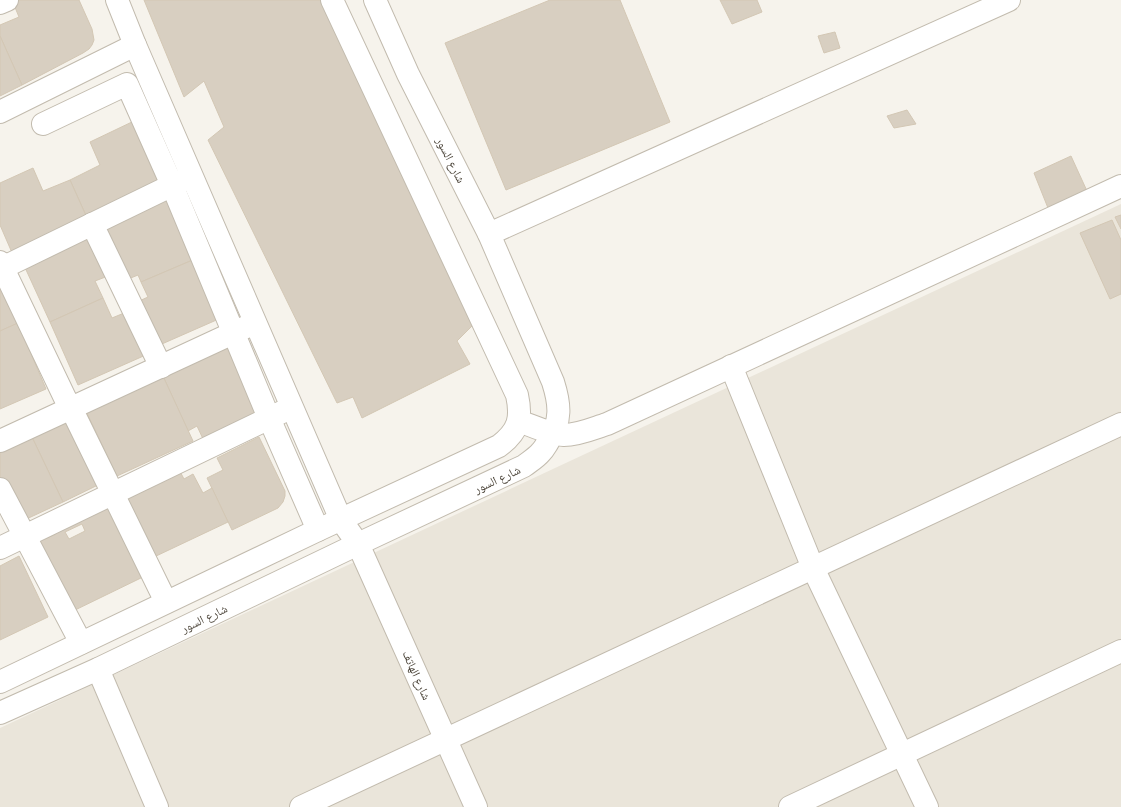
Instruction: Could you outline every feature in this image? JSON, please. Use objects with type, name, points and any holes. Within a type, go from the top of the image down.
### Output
[{"type":"street","points":[[0,4],[8,0]]},
{"type":"street","points":[[117,0],[135,45],[233,333],[318,530]]},
{"type":"street","points":[[0,682],[318,530],[500,446],[507,440],[519,421],[520,408],[517,394],[332,0]]},
{"type":"street","name":"شارع السور","points":[[0,713],[98,669],[524,466],[541,452],[554,433],[558,420],[559,407],[553,382],[489,234],[408,74],[375,0]]},
{"type":"street","points":[[489,234],[1009,0]]},
{"type":"street","points":[[0,112],[135,45]]},
{"type":"street","points":[[43,124],[127,84],[182,180]]},
{"type":"street","points":[[166,602],[1,265],[92,224],[182,180]]},
{"type":"street","name":"شارع الهاتف","points":[[182,180],[256,323],[341,520],[358,544],[476,807]]},
{"type":"street","points":[[519,421],[554,433],[565,435],[576,434],[608,424],[1121,186]]},
{"type":"street","points":[[92,224],[161,367]]},
{"type":"street","points":[[0,441],[256,323]]},
{"type":"street","points":[[731,366],[813,568],[927,807]]},
{"type":"street","points":[[0,548],[292,407]]},
{"type":"street","points":[[308,806],[446,739],[1121,424]]},
{"type":"street","points":[[0,489],[81,643]]},
{"type":"street","points":[[790,807],[1121,652]]},
{"type":"street","points":[[98,669],[157,807]]},
{"type":"shaded area","points":[[1121,204],[1121,807],[0,807],[0,728]]},
{"type":"building","points":[[12,0],[79,0],[92,29],[94,40],[92,45],[83,53],[22,85],[0,36],[0,25],[19,17]]},
{"type":"building","points":[[144,0],[322,0],[474,324],[457,341],[470,364],[362,418],[353,397],[337,403],[208,140],[224,127],[204,81],[184,97]]},
{"type":"building","points":[[550,0],[620,0],[670,122],[506,190],[445,43]]},
{"type":"building","points":[[720,0],[757,0],[762,12],[732,24]]},
{"type":"building","points":[[835,32],[840,48],[824,53],[818,36]]},
{"type":"building","points":[[0,36],[22,85],[0,96]]},
{"type":"building","points":[[907,110],[916,124],[894,128],[887,116]]},
{"type":"building","points":[[134,121],[164,185],[88,220],[70,180],[100,165],[90,142]]},
{"type":"building","points":[[1071,156],[1087,191],[1048,208],[1034,173]]},
{"type":"building","points":[[33,168],[43,191],[70,180],[88,220],[13,255],[0,225],[0,183]]},
{"type":"building","points":[[165,193],[195,259],[141,282],[138,275],[121,282],[95,224]]},
{"type":"building","points":[[1121,215],[1121,229],[1115,217]]},
{"type":"building","points":[[1112,220],[1121,240],[1121,294],[1110,299],[1080,233]]},
{"type":"building","points":[[87,231],[108,276],[95,281],[103,298],[50,322],[22,261]]},
{"type":"building","points":[[195,259],[221,318],[155,347],[135,303],[148,297],[141,282]]},
{"type":"building","points":[[0,284],[18,323],[0,331]]},
{"type":"building","points":[[103,298],[112,318],[129,311],[148,354],[78,385],[50,322]]},
{"type":"building","points":[[18,323],[46,389],[0,409],[0,331]]},
{"type":"building","points":[[226,345],[259,417],[204,441],[197,426],[188,431],[162,374]]},
{"type":"building","points":[[162,374],[193,441],[117,476],[85,409]]},
{"type":"building","points":[[68,417],[100,484],[63,502],[31,435]]},
{"type":"building","points":[[31,435],[63,502],[20,522],[0,476],[0,449]]},
{"type":"building","points":[[259,437],[285,491],[285,496],[283,502],[278,508],[232,530],[207,478],[223,470],[217,458]]},
{"type":"building","points":[[176,464],[184,479],[193,474],[203,493],[212,488],[228,522],[154,557],[122,490]]},
{"type":"building","points":[[107,498],[145,576],[71,612],[33,534],[40,530],[45,539],[56,534],[52,525],[63,520],[67,528],[82,521],[78,512]],"holes":[[[82,524],[85,531],[69,539],[65,532]]]},
{"type":"building","points":[[19,556],[48,617],[0,640],[0,566]]}]
